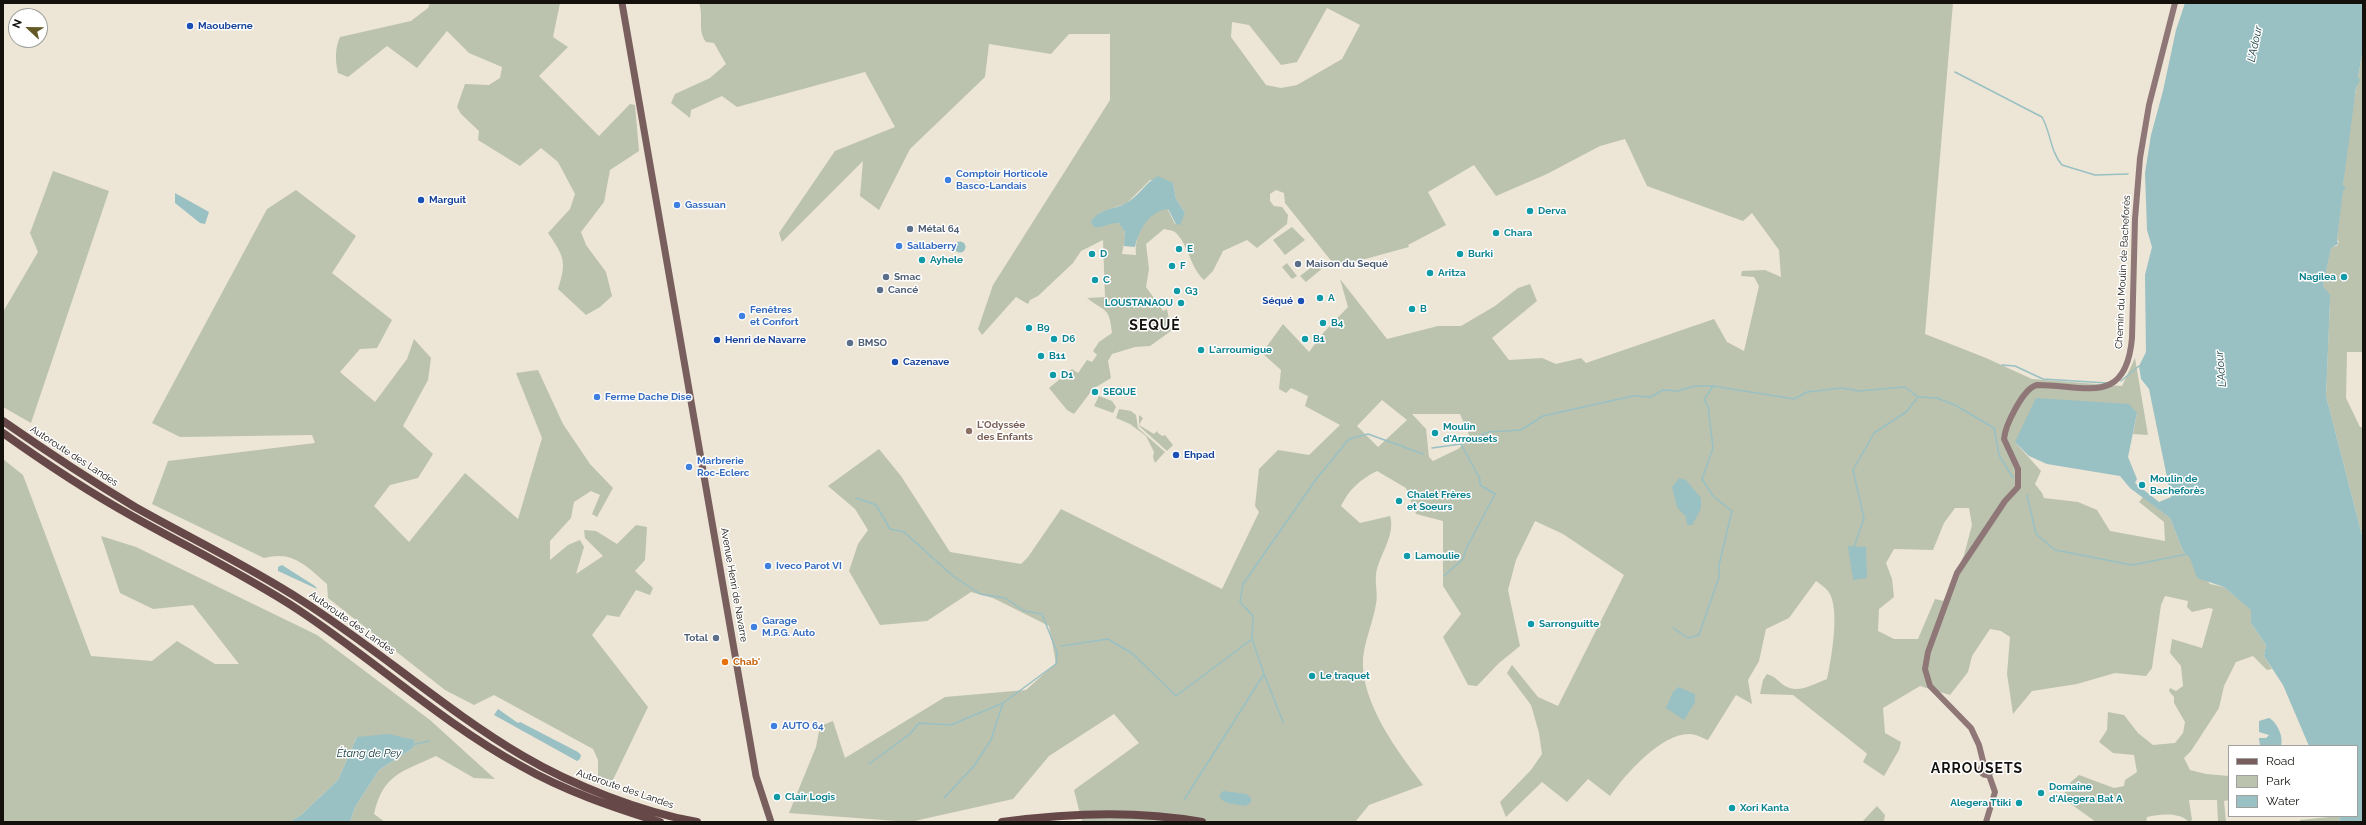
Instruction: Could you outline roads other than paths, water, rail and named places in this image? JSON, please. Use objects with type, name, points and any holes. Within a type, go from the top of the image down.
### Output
[{"type":"highway","name":"Autoroute des Landes","points":[[3,421],[105,489],[301,600],[381,655],[460,715],[524,757],[575,783],[615,798],[697,822]]},
{"type":"highway","name":"Autoroute des Landes","points":[[3,433],[54,470],[296,608],[375,663],[449,720],[520,766],[571,791],[660,822]]},
{"type":"highway","points":[[1002,822],[1060,816],[1100,814],[1146,815],[1202,822]]},
{"type":"main road","name":"Avenue Henri de Navarre","points":[[622,3],[756,776],[771,821]]},
{"type":"main road","name":"Chemin du Moulin de Bacheforès","points":[[1986,822],[1995,792],[1989,775],[1984,775],[1981,773],[1981,768],[1984,765],[1979,745],[1971,728],[1942,699],[1927,679],[1925,669],[1928,652],[1957,573],[2005,501],[2018,486],[2018,469],[2004,439],[2024,394],[2030,387],[2037,385],[2107,387],[2121,376],[2129,356],[2132,338],[2135,219],[2140,158],[2149,105],[2174,3]]},
{"type":"water","name":"L'Adour","points":[[2185,3],[2363,3],[2363,49],[2358,77],[2360,80],[2356,88],[2343,185],[2346,188],[2343,191],[2337,239],[2338,244],[2331,248],[2323,286],[2330,295],[2326,396],[2363,539],[2363,822],[2340,822],[2339,817],[2358,817],[2358,745],[2309,745],[2283,685],[2264,656],[2266,645],[2251,623],[2251,610],[2224,587],[2197,578],[2190,558],[2183,551],[2170,518],[2130,488],[2120,476],[2047,464],[2029,456],[2015,442],[2036,398],[2129,404],[2137,413],[2128,457],[2137,479],[2135,483],[2159,502],[2171,497],[2149,389],[2141,379],[2139,366],[2146,352],[2145,275],[2152,247],[2147,230],[2145,173],[2151,135],[2163,91],[2176,30]]},
{"type":"water","points":[[1158,176],[1173,183],[1176,199],[1185,213],[1180,225],[1176,224],[1168,209],[1155,213],[1142,228],[1135,247],[1124,246],[1125,232],[1119,223],[1094,227],[1091,222],[1094,217],[1130,200],[1149,182]]},
{"type":"water","points":[[175,193],[209,212],[205,224],[200,223],[175,203]]},
{"type":"water","points":[[960,241],[964,243],[966,247],[964,251],[960,253],[956,251],[954,247],[956,243]]},
{"type":"water","points":[[1679,478],[1686,480],[1701,498],[1701,509],[1692,525],[1687,525],[1686,517],[1677,507],[1672,487]]},
{"type":"water","points":[[1848,546],[1866,547],[1867,578],[1853,580]]},
{"type":"water","points":[[282,565],[315,586],[317,589],[278,571],[278,567]]},
{"type":"water","points":[[1678,687],[1695,694],[1695,702],[1684,720],[1666,708],[1673,692]]},
{"type":"water","points":[[498,709],[518,723],[520,722],[578,752],[581,755],[580,759],[577,761],[494,715]]},
{"type":"water","points":[[2269,718],[2275,723],[2281,734],[2281,745],[2260,745],[2259,738],[2266,738],[2269,735],[2259,732],[2259,721]]},
{"type":"water","name":"Étang de Pey","points":[[388,734],[415,740],[413,748],[379,770],[355,807],[350,822],[290,822],[301,815],[338,780],[357,737]]},
{"type":"water","points":[[1223,791],[1246,794],[1251,798],[1251,802],[1246,806],[1227,803],[1219,796]]},
{"type":"waterway","points":[[1955,72],[2042,117],[2055,154],[2062,165],[2095,175],[2128,174]]},
{"type":"waterway","points":[[2002,365],[2015,366],[2043,379],[2107,383]]},
{"type":"waterway","points":[[2121,381],[2139,366]]},
{"type":"waterway","points":[[1432,448],[1461,444],[1488,432],[1521,430],[1543,416],[1633,396],[1651,397],[1663,390],[1678,391],[1695,386],[1713,386],[1794,399],[1807,392],[1842,388],[1859,391],[1905,387],[1918,397],[1937,398],[1955,405],[1994,428],[1999,455],[2013,478]]},
{"type":"waterway","points":[[1673,628],[1688,638],[1699,635],[1719,577],[1719,565],[1732,511],[1713,496],[1702,479],[1713,448],[1708,406],[1704,400],[1713,386]]},
{"type":"waterway","points":[[1854,547],[1864,518],[1853,470],[1874,433],[1906,412],[1918,397]]},
{"type":"waterway","points":[[1061,646],[1108,639],[1133,654],[1176,696],[1252,639],[1253,616],[1240,602],[1243,584],[1317,478],[1349,439],[1368,434],[1423,454]]},
{"type":"waterway","points":[[1444,576],[1463,559],[1466,549],[1495,494],[1480,485],[1480,479],[1461,444]]},
{"type":"waterway","points":[[2027,495],[2036,534],[2055,550],[2132,565],[2188,554]]},
{"type":"waterway","points":[[856,498],[876,505],[890,529],[904,532],[953,576],[980,594],[1005,598],[1024,611],[1042,614],[1057,652],[1056,664],[1003,703],[991,740],[974,766],[944,798]]},
{"type":"waterway","points":[[1184,800],[1264,674],[1252,639]]},
{"type":"waterway","points":[[1264,674],[1283,722]]},
{"type":"waterway","points":[[869,764],[910,734],[919,723],[951,725],[1003,703]]},
{"type":"waterway","points":[[412,745],[429,741]]},
{"type":"place","name":"Maouberne","points":[[190,26]]},
{"type":"place","name":"Comptoir Horticole Basco-Landais","points":[[948,180]]},
{"type":"place","name":"Marguit","points":[[421,200]]},
{"type":"place","name":"Gassuan","points":[[677,205]]},
{"type":"place","name":"Derva","points":[[1530,211]]},
{"type":"place","name":"Métal 64","points":[[910,229]]},
{"type":"place","name":"Chara","points":[[1496,233]]},
{"type":"place","name":"Sallaberry","points":[[899,246]]},
{"type":"place","name":"E","points":[[1179,249]]},
{"type":"place","name":"D","points":[[1092,254]]},
{"type":"place","name":"Burki","points":[[1460,254]]},
{"type":"place","name":"Ayhele","points":[[922,260]]},
{"type":"place","name":"Maison du Sequé","points":[[1298,264]]},
{"type":"place","name":"F","points":[[1172,266]]},
{"type":"place","name":"Aritza","points":[[1430,273]]},
{"type":"place","name":"Smac","points":[[886,277]]},
{"type":"place","name":"Nagilea","points":[[2344,277]]},
{"type":"place","name":"C","points":[[1095,280]]},
{"type":"place","name":"Cancé","points":[[880,290]]},
{"type":"place","name":"G3","points":[[1177,291]]},
{"type":"place","name":"A","points":[[1320,298]]},
{"type":"place","name":"Séqué","points":[[1301,301]]},
{"type":"place","name":"LOUSTANAOU","points":[[1181,303]]},
{"type":"place","name":"B","points":[[1412,309]]},
{"type":"place","name":"Fenêtres et Confort","points":[[742,316]]},
{"type":"place","name":"B4","points":[[1323,323]]},
{"type":"place","name":"B9","points":[[1029,328]]},
{"type":"place","name":"D6","points":[[1054,339]]},
{"type":"place","name":"B1","points":[[1305,339]]},
{"type":"place","name":"Henri de Navarre","points":[[717,340]]},
{"type":"place","name":"BMSO","points":[[850,343]]},
{"type":"place","name":"L'arroumigue","points":[[1201,350]]},
{"type":"place","name":"B11","points":[[1041,356]]},
{"type":"place","name":"Cazenave","points":[[895,362]]},
{"type":"place","name":"D1","points":[[1053,375]]},
{"type":"place","name":"SEQUE","points":[[1095,392]]},
{"type":"place","name":"Ferme Dache Dise","points":[[597,397]]},
{"type":"place","name":"L'Odyssée des Enfants","points":[[969,431]]},
{"type":"place","name":"Moulin d'Arrousets","points":[[1435,433]]},
{"type":"place","name":"Ehpad","points":[[1176,455]]},
{"type":"place","name":"Marbrerie Roc-Eclerc","points":[[689,467]]},
{"type":"place","name":"Moulin de Bacheforès","points":[[2142,485]]},
{"type":"place","name":"Chalet Frères et Soeurs","points":[[1399,501]]},
{"type":"place","name":"Lamoulie","points":[[1407,556]]},
{"type":"place","name":"Iveco Parot VI","points":[[768,566]]},
{"type":"place","name":"Sarronguitte","points":[[1531,624]]},
{"type":"place","name":"Garage M.P.G. Auto","points":[[754,627]]},
{"type":"place","name":"Total","points":[[716,638]]},
{"type":"place","name":"Chab'","points":[[725,662]]},
{"type":"place","name":"Le traquet","points":[[1312,676]]},
{"type":"place","name":"AUTO 64","points":[[774,726]]},
{"type":"place","name":"Domaine d'Alegera Bat A","points":[[2041,793]]},
{"type":"place","name":"Clair Logis","points":[[777,797]]},
{"type":"place","name":"Alegera Ttiki","points":[[2019,803]]},
{"type":"place","name":"Xori Kanta","points":[[1732,808]]},
{"type":"district","name":"SEQUÉ","points":[[1155,326]]},
{"type":"district","name":"ARROUSETS","points":[[1977,769]]}]
